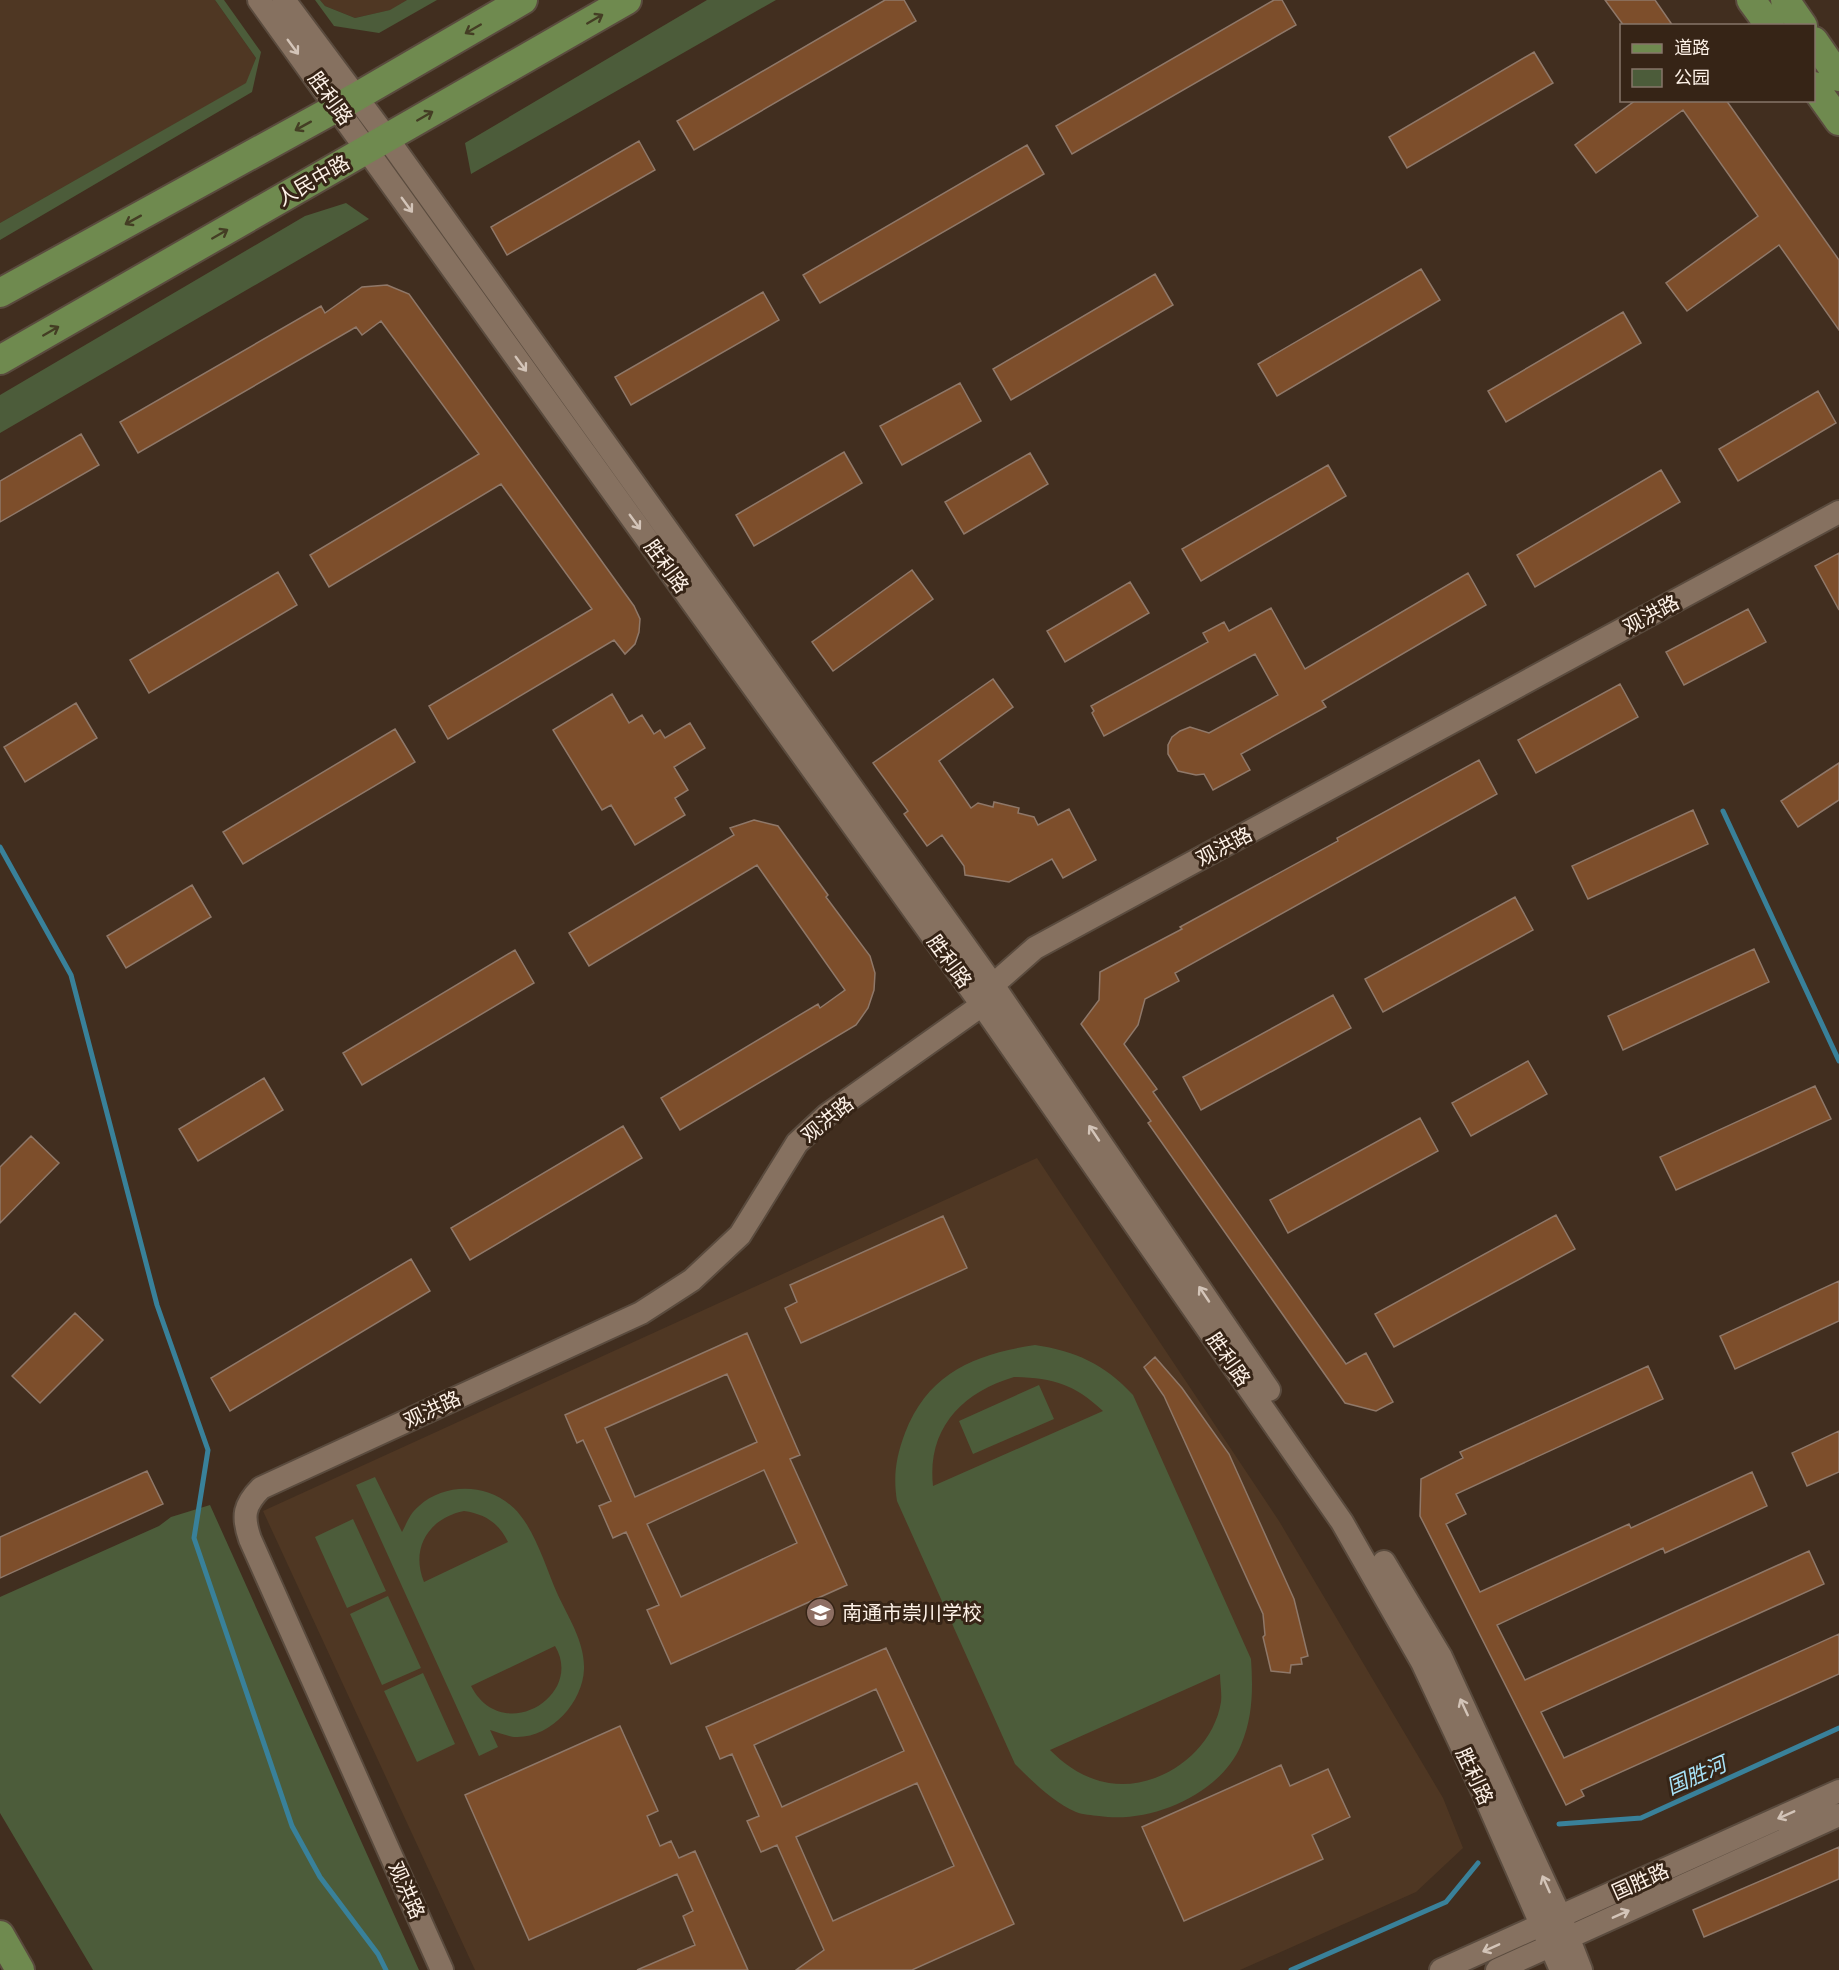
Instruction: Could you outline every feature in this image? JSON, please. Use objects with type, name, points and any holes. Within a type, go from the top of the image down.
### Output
[{"type":"main road","points":[[0,293],[347,102],[524,0]]},
{"type":"main road","name":"人民中路","points":[[0,360],[627,0]]},
{"type":"main road","points":[[1751,0],[1769,24]]},
{"type":"main road","points":[[1785,0],[1802,24]]},
{"type":"main road","points":[[1815,42],[1839,76]]},
{"type":"main road","points":[[1815,87],[1839,121]]},
{"type":"main road","points":[[0,1935],[20,1970]]},
{"type":"street","name":"胜利路","points":[[259,0],[347,102]]},
{"type":"street","name":"胜利路","points":[[284,0],[347,102],[982,1005],[1342,1522],[1422,1662],[1555,1932],[1581,1970]]},
{"type":"street","name":"胜利路","points":[[377,144],[993,985],[1355,1517],[1441,1657],[1555,1932],[1561,1970]]},
{"type":"street","name":"观洪路","points":[[442,1970],[250,1539],[245,1525],[244,1509],[261,1488],[641,1314],[692,1280],[740,1235],[797,1143],[827,1115],[982,1005],[993,985],[1035,948],[1839,512]]},
{"type":"street","name":"国胜路","points":[[1497,1970],[1555,1932],[1839,1791]]},
{"type":"street","name":"国胜路","points":[[1441,1970],[1555,1932],[1839,1815]]},
{"type":"shaded area","points":[[0,0],[215,0],[256,58],[247,83],[0,223]]},
{"type":"shaded area","points":[[320,0],[407,0],[391,10],[355,18],[325,6]]},
{"type":"shaded area","name":"南通市崇川学校","points":[[1037,1158],[1279,1521],[1443,1798],[1463,1848],[1416,1892],[1240,1970],[475,1970],[263,1511]]},
{"type":"green space","points":[[215,0],[224,0],[261,52],[252,92],[0,240],[0,223],[246,83],[256,58]]},
{"type":"green space","points":[[315,0],[320,0],[325,6],[355,18],[390,10],[407,0],[437,0],[379,33],[334,26]]},
{"type":"green space","points":[[707,0],[776,0],[471,174],[465,143]]},
{"type":"green space","points":[[346,203],[369,219],[0,433],[0,395],[305,216]]},
{"type":"green space","points":[[1035,1345],[1076,1355],[1112,1375],[1133,1395],[1251,1659],[1252,1692],[1248,1724],[1241,1745],[1231,1763],[1200,1792],[1161,1810],[1119,1817],[1079,1813],[1051,1797],[1015,1764],[897,1501],[895,1475],[899,1450],[915,1412],[927,1395],[940,1381],[956,1370],[993,1354]],"holes":[[[1014,1377],[1062,1384],[1082,1394],[1103,1411],[933,1486],[936,1447],[951,1416],[963,1403],[978,1393]],[[1220,1674],[1221,1702],[1216,1720],[1207,1737],[1195,1752],[1164,1774],[1146,1781],[1128,1784],[1109,1783],[1076,1771],[1050,1750]]]},
{"type":"green space","points":[[1039,1385],[1054,1419],[973,1454],[959,1421]]},
{"type":"green space","points":[[375,1477],[402,1532],[419,1506],[444,1492],[457,1489],[471,1489],[498,1497],[520,1515],[536,1542],[575,1630],[584,1659],[578,1694],[563,1716],[553,1725],[529,1736],[516,1737],[490,1730],[498,1747],[479,1756],[356,1485]],"holes":[[[464,1511],[490,1520],[508,1542],[424,1582],[419,1558],[426,1536],[441,1520]],[[555,1646],[561,1665],[559,1682],[550,1696],[536,1707],[519,1713],[501,1712],[485,1704],[471,1686]]]},
{"type":"green space","points":[[210,1505],[419,1970],[93,1970],[0,1813],[0,1597],[159,1526],[171,1517]]},
{"type":"green space","points":[[353,1519],[386,1591],[347,1608],[315,1537]]},
{"type":"green space","points":[[388,1596],[421,1668],[382,1685],[350,1614]]},
{"type":"green space","points":[[423,1673],[455,1744],[417,1762],[384,1691]]},
{"type":"building","points":[[885,0],[904,0],[916,21],[694,150],[677,121]]},
{"type":"building","points":[[1274,0],[1282,0],[1296,25],[1072,154],[1056,126]]},
{"type":"building","points":[[1605,0],[1655,0],[1672,24],[1623,24]]},
{"type":"building","points":[[1534,52],[1553,83],[1407,168],[1389,137]]},
{"type":"building","points":[[1633,102],[1727,102],[1839,260],[1839,330],[1779,245],[1687,311],[1666,283],[1758,216],[1683,110],[1596,173],[1575,145]]},
{"type":"building","points":[[639,141],[655,170],[507,255],[491,227]]},
{"type":"building","points":[[1027,145],[1044,174],[820,303],[803,275]]},
{"type":"building","points":[[1421,269],[1440,300],[1277,396],[1258,364]]},
{"type":"building","points":[[1155,274],[1173,305],[1011,400],[993,369]]},
{"type":"building","points":[[387,285],[409,294],[634,606],[640,619],[635,644],[625,654],[614,640],[448,739],[429,706],[592,609],[501,484],[329,587],[310,555],[479,454],[381,321],[362,335],[356,327],[138,453],[120,422],[321,306],[325,313],[362,287]]},
{"type":"building","points":[[763,292],[779,320],[631,405],[615,377]]},
{"type":"building","points":[[1623,312],[1641,343],[1506,422],[1488,391]]},
{"type":"building","points":[[960,383],[981,421],[902,465],[880,426]]},
{"type":"building","points":[[1818,391],[1836,423],[1738,481],[1719,449]]},
{"type":"building","points":[[81,434],[99,465],[0,522],[0,481]]},
{"type":"building","points":[[844,452],[862,483],[754,546],[736,515]]},
{"type":"building","points":[[1030,453],[1048,484],[964,534],[945,502]]},
{"type":"building","points":[[1328,465],[1346,496],[1201,581],[1182,549]]},
{"type":"building","points":[[1661,470],[1680,502],[1535,587],[1517,555]]},
{"type":"building","points":[[1839,553],[1839,610],[1815,566]]},
{"type":"building","points":[[912,570],[933,599],[833,671],[812,642]]},
{"type":"building","points":[[278,572],[297,605],[149,693],[130,660]]},
{"type":"building","points":[[1468,573],[1486,605],[1322,701],[1326,707],[1241,754],[1250,770],[1213,790],[1204,774],[1196,775],[1178,771],[1168,754],[1168,745],[1172,737],[1180,731],[1190,727],[1209,733],[1278,695],[1255,654],[1104,736],[1092,713],[1094,711],[1091,706],[1208,642],[1203,633],[1224,622],[1229,631],[1271,608],[1305,669]]},
{"type":"building","points":[[1130,582],[1149,613],[1065,662],[1047,631]]},
{"type":"building","points":[[1748,609],[1766,642],[1684,685],[1666,652]]},
{"type":"building","points":[[993,679],[1013,707],[939,761],[971,808],[978,803],[993,807],[994,802],[1019,808],[1018,813],[1034,817],[1038,825],[1069,809],[1096,860],[1063,878],[1052,859],[1009,882],[965,875],[964,866],[942,835],[927,846],[904,814],[908,811],[873,763]]},
{"type":"building","points":[[1620,684],[1638,717],[1536,773],[1518,740]]},
{"type":"building","points":[[612,694],[629,723],[642,715],[654,734],[660,730],[665,738],[690,723],[705,748],[674,767],[688,790],[675,798],[685,815],[635,845],[611,805],[602,810],[553,730]]},
{"type":"building","points":[[76,703],[97,738],[25,782],[4,747]]},
{"type":"building","points":[[395,729],[415,762],[243,864],[223,832]]},
{"type":"building","points":[[1479,760],[1497,794],[1175,973],[1179,981],[1145,999],[1138,1025],[1124,1044],[1157,1089],[1153,1092],[1346,1364],[1366,1353],[1393,1402],[1376,1411],[1345,1403],[1148,1123],[1151,1121],[1081,1024],[1099,1000],[1100,972],[1182,929],[1180,927],[1338,841],[1337,838]]},
{"type":"building","points":[[1839,763],[1839,800],[1798,827],[1781,801]]},
{"type":"building","points":[[1693,810],[1708,844],[1588,899],[1572,866]]},
{"type":"building","points":[[754,820],[778,826],[828,895],[826,897],[870,956],[875,973],[874,990],[868,1008],[856,1025],[680,1130],[661,1098],[818,1004],[820,1008],[845,990],[757,865],[589,966],[569,933],[734,835],[730,828]]},
{"type":"building","points":[[192,885],[211,917],[126,968],[107,936]]},
{"type":"building","points":[[1515,897],[1533,930],[1383,1012],[1365,979]]},
{"type":"building","points":[[1754,949],[1769,982],[1623,1050],[1608,1016]]},
{"type":"building","points":[[515,950],[534,983],[362,1085],[343,1053]]},
{"type":"building","points":[[1333,995],[1351,1028],[1201,1110],[1183,1077]]},
{"type":"building","points":[[1528,1061],[1547,1094],[1471,1136],[1452,1103]]},
{"type":"building","points":[[264,1078],[283,1110],[198,1161],[179,1129]]},
{"type":"building","points":[[1815,1086],[1831,1119],[1676,1190],[1660,1157]]},
{"type":"building","points":[[1420,1118],[1438,1151],[1288,1233],[1270,1200]]},
{"type":"building","points":[[623,1126],[642,1158],[470,1260],[451,1228]]},
{"type":"building","points":[[31,1136],[59,1163],[0,1223],[0,1167]]},
{"type":"building","points":[[1556,1215],[1575,1249],[1394,1347],[1375,1314]]},
{"type":"building","points":[[943,1216],[967,1268],[801,1343],[785,1308],[797,1302],[790,1285]]},
{"type":"building","points":[[411,1259],[430,1291],[230,1411],[211,1378]]},
{"type":"building","points":[[1839,1281],[1839,1321],[1735,1369],[1720,1336]]},
{"type":"building","points":[[75,1313],[103,1340],[40,1403],[12,1376]]},
{"type":"building","points":[[747,1333],[800,1455],[790,1459],[847,1585],[671,1664],[647,1610],[659,1605],[626,1532],[613,1538],[599,1506],[611,1501],[583,1440],[577,1443],[565,1415]],"holes":[[[727,1374],[757,1442],[635,1497],[605,1428]],[[764,1470],[797,1543],[681,1597],[647,1524]]]},
{"type":"building","points":[[1155,1357],[1182,1388],[1229,1454],[1294,1599],[1308,1656],[1301,1658],[1302,1664],[1291,1665],[1290,1673],[1271,1671],[1263,1637],[1265,1635],[1263,1614],[1164,1396],[1144,1367]]},
{"type":"building","points":[[1648,1366],[1663,1399],[1456,1494],[1466,1514],[1446,1524],[1480,1592],[1629,1524],[1631,1528],[1752,1472],[1767,1506],[1665,1553],[1663,1548],[1497,1625],[1525,1680],[1809,1551],[1824,1584],[1541,1712],[1564,1758],[1839,1634],[1839,1674],[1581,1790],[1584,1796],[1566,1805],[1420,1516],[1421,1479],[1463,1458],[1460,1452]]},
{"type":"building","points":[[1839,1431],[1839,1472],[1807,1486],[1792,1453]]},
{"type":"building","points":[[147,1471],[163,1504],[0,1578],[0,1537]]},
{"type":"building","points":[[886,1648],[1014,1924],[912,1970],[796,1970],[824,1950],[777,1845],[761,1852],[747,1821],[759,1816],[732,1754],[720,1759],[706,1727]],"holes":[[[876,1689],[904,1751],[782,1807],[754,1745]],[[917,1783],[954,1866],[833,1921],[796,1837]]]},
{"type":"building","points":[[620,1726],[658,1811],[647,1816],[660,1846],[671,1841],[679,1858],[695,1851],[748,1970],[637,1970],[695,1945],[683,1916],[693,1911],[677,1874],[529,1940],[465,1795]]},
{"type":"building","points":[[1281,1765],[1290,1786],[1328,1769],[1350,1817],[1312,1835],[1323,1859],[1184,1921],[1142,1827]]},
{"type":"building","points":[[1839,1847],[1839,1879],[1704,1937],[1693,1910]]},
{"type":"waterway","points":[[1723,811],[1839,1061]]},
{"type":"waterway","points":[[0,847],[71,975],[157,1305],[208,1450],[194,1538],[292,1826],[320,1877],[378,1954],[386,1970]]},
{"type":"waterway","name":"国胜河","points":[[1559,1824],[1641,1818],[1839,1728]]},
{"type":"waterway","name":"国胜河","points":[[1291,1970],[1446,1902],[1478,1863]]},
{"type":"place","name":"南通市崇川学校","points":[[821,1612]]}]
